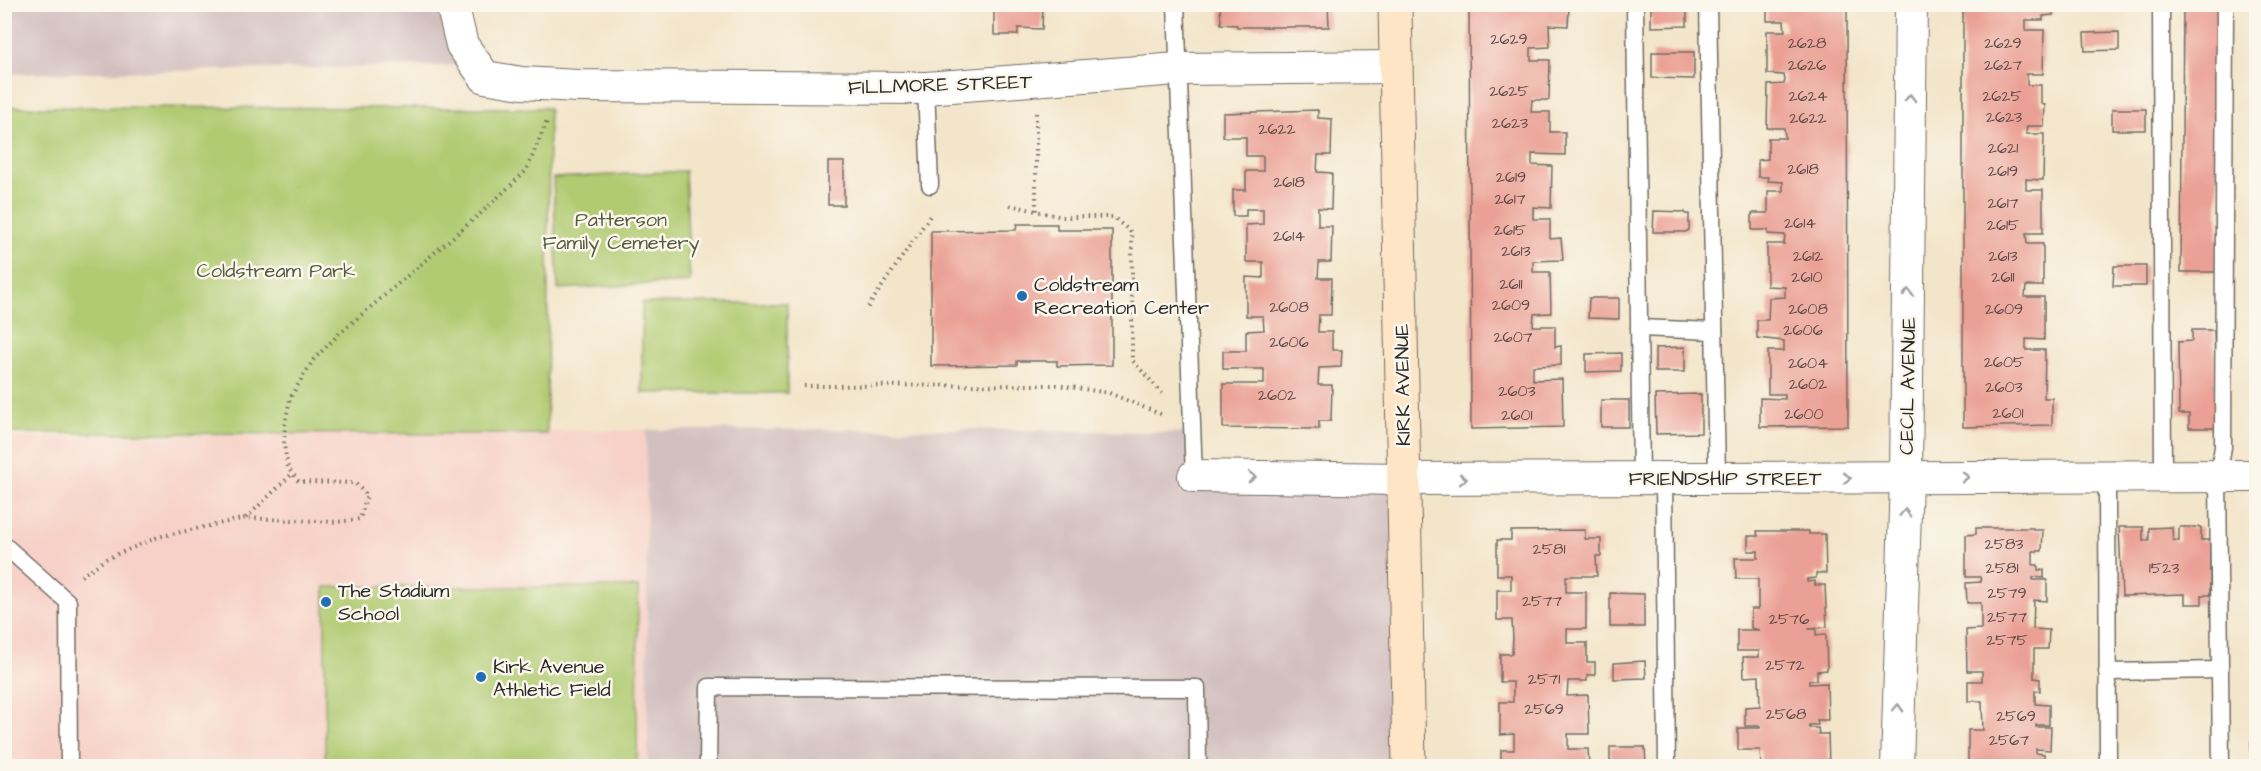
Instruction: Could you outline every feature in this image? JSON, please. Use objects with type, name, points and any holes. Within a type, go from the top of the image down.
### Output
[{"type":"street","name":"FILLMORE STREET","points":[[452,4],[462,45],[484,76],[522,83],[589,87],[926,88],[1179,69],[1396,67]]},
{"type":"street","name":"KIRK AVENUE","points":[[1395,4],[1409,766]]},
{"type":"street","name":"CECIL AVENUE","points":[[1897,766],[1906,478],[1911,4]]},
{"type":"street","name":"FRIENDSHIP STREET","points":[[1194,476],[1404,479],[2256,476]]},
{"type":"lane","points":[[1176,4],[1194,476]]},
{"type":"lane","points":[[1635,4],[1639,328],[1652,478],[1667,766]]},
{"type":"lane","points":[[1708,4],[1717,478]]},
{"type":"lane","points":[[2161,4],[2163,477]]},
{"type":"lane","points":[[2221,766],[2218,476],[2223,447],[2225,4]]},
{"type":"lane","points":[[926,88],[930,185]]},
{"type":"lane","points":[[1639,328],[1714,331]]},
{"type":"lane","points":[[2107,477],[2108,766]]},
{"type":"lane","points":[[4,545],[68,602],[69,766]]},
{"type":"lane","points":[[2107,672],[2220,670]]},
{"type":"lane","points":[[708,766],[709,687],[1197,688],[1198,766]]},
{"type":"path","points":[[1036,107],[1036,211]]},
{"type":"path","points":[[76,579],[106,559],[158,537],[246,518],[337,522],[360,519],[367,495],[355,483],[299,482],[288,468],[284,445],[290,398],[314,359],[339,334],[480,214],[526,171],[551,110]]},
{"type":"path","points":[[1010,205],[1062,217],[1113,217],[1132,233],[1132,360],[1192,426]]},
{"type":"path","points":[[868,307],[933,212]]},
{"type":"path","points":[[804,386],[1058,385],[1109,393],[1192,426]]},
{"type":"path","points":[[246,518],[293,474]]},
{"type":"shaded area","points":[[4,5],[455,5],[486,65],[5,74]]},
{"type":"shaded area","points":[[966,429],[1197,433],[1198,474],[1406,476],[1409,766],[648,766],[646,430]]},
{"type":"shaded area","name":"The Stadium School","points":[[646,430],[648,766],[5,766],[4,438]]},
{"type":"green space","name":"Coldstream Park","points":[[5,107],[549,108],[547,434],[5,433]]},
{"type":"green space","name":"Patterson Family Cemetery","points":[[685,171],[690,282],[558,289],[553,178]]},
{"type":"green space","points":[[642,303],[787,303],[787,393],[642,393]]},
{"type":"green space","name":"Kirk Avenue Athletic Field","points":[[325,587],[638,587],[637,766],[325,766]]},
{"type":"building","points":[[994,4],[1043,4],[1042,29],[1018,28],[1018,35],[994,35]]},
{"type":"building","points":[[1220,4],[1328,4],[1329,27],[1237,27],[1237,25],[1221,24]]},
{"type":"building","points":[[1469,4],[1532,4],[1569,8],[1568,26],[1549,25],[1550,47],[1531,48],[1531,60],[1550,60],[1549,100],[1532,100],[1531,112],[1550,112],[1550,132],[1565,132],[1565,155],[1532,154],[1532,165],[1552,166],[1551,208],[1533,207],[1533,219],[1550,219],[1550,239],[1561,238],[1563,260],[1533,261],[1533,272],[1550,272],[1551,313],[1534,314],[1533,326],[1555,326],[1555,347],[1561,346],[1561,365],[1533,366],[1533,380],[1562,379],[1563,427],[1471,429]]},
{"type":"building","points":[[1651,4],[1687,4],[1687,26],[1651,27]]},
{"type":"building","points":[[1963,4],[2053,4],[2053,15],[2043,16],[2043,20],[2026,20],[2026,30],[2044,30],[2043,74],[2027,74],[2027,85],[2041,85],[2041,104],[2045,105],[2044,126],[2027,126],[2026,132],[2027,134],[2044,134],[2043,180],[2026,179],[2026,190],[2043,190],[2043,233],[2026,233],[2027,244],[2043,244],[2043,286],[2026,286],[2025,297],[2044,297],[2044,340],[2026,339],[2026,350],[2045,350],[2044,398],[2052,398],[2052,425],[1963,427]]},
{"type":"building","points":[[2183,4],[2218,4],[2218,272],[2181,272]]},
{"type":"building","points":[[1767,5],[1847,5],[1848,426],[1760,427],[1760,398],[1785,399],[1785,394],[1768,394],[1768,351],[1784,351],[1784,341],[1757,338],[1757,320],[1768,320],[1769,298],[1785,297],[1785,287],[1767,286],[1767,244],[1784,244],[1785,235],[1768,234],[1768,230],[1752,230],[1752,213],[1768,213],[1768,191],[1783,191],[1783,182],[1768,181],[1768,177],[1758,177],[1758,160],[1768,159],[1768,138],[1785,138],[1784,128],[1767,128],[1768,85],[1784,84],[1785,80],[1784,75],[1767,74],[1767,31],[1785,31],[1784,21],[1767,21]]},
{"type":"building","points":[[2119,32],[2119,50],[2085,51],[2084,33]]},
{"type":"building","points":[[1652,52],[1694,52],[1694,79],[1652,78]]},
{"type":"building","points":[[2112,109],[2146,109],[2146,130],[2112,130]]},
{"type":"building","points":[[1318,110],[1318,118],[1332,119],[1331,155],[1318,155],[1317,172],[1332,173],[1331,209],[1318,208],[1318,226],[1332,226],[1331,262],[1319,262],[1318,278],[1332,278],[1331,315],[1319,315],[1318,332],[1332,332],[1332,350],[1342,350],[1341,367],[1319,368],[1318,385],[1332,385],[1331,421],[1319,421],[1319,429],[1223,428],[1223,384],[1264,384],[1264,369],[1223,369],[1223,351],[1246,351],[1246,331],[1264,330],[1263,316],[1246,316],[1246,277],[1263,278],[1263,262],[1246,262],[1246,225],[1263,224],[1263,209],[1246,209],[1246,216],[1233,216],[1233,190],[1246,190],[1246,171],[1263,171],[1263,156],[1246,156],[1246,137],[1223,137],[1223,113]]},
{"type":"building","points":[[828,162],[844,162],[844,205],[828,205]]},
{"type":"building","points":[[1654,211],[1689,214],[1689,230],[1653,232]]},
{"type":"building","name":"Coldstream Recreation Center","points":[[1017,224],[1057,224],[1057,230],[1112,230],[1112,365],[1057,366],[1057,361],[1017,361],[1017,365],[931,366],[931,231],[1016,230]]},
{"type":"building","points":[[2114,266],[2146,266],[2146,286],[2113,286]]},
{"type":"building","points":[[1589,298],[1619,298],[1619,319],[1588,318]]},
{"type":"building","points":[[2192,330],[2214,330],[2217,428],[2189,428],[2189,414],[2179,414],[2178,342],[2192,341]]},
{"type":"building","points":[[1685,347],[1685,372],[1655,372],[1655,348]]},
{"type":"building","points":[[1621,353],[1621,371],[1586,372],[1586,354]]},
{"type":"building","points":[[1701,394],[1701,433],[1656,434],[1655,395]]},
{"type":"building","points":[[1601,400],[1629,400],[1629,427],[1601,427]]},
{"type":"building","points":[[2119,527],[2143,527],[2143,540],[2149,540],[2149,528],[2172,527],[2173,540],[2179,541],[2179,527],[2201,527],[2201,540],[2210,540],[2210,595],[2202,595],[2202,604],[2185,604],[2185,594],[2122,596]]},
{"type":"building","points":[[1976,528],[2043,530],[2042,551],[2033,551],[2033,565],[2038,565],[2038,570],[2044,570],[2044,578],[2033,577],[2033,580],[2047,580],[2047,601],[2034,600],[2033,629],[2049,630],[2048,649],[2034,649],[2034,678],[2040,679],[2040,691],[2035,691],[2035,704],[2049,705],[2049,725],[2036,725],[2036,727],[2051,727],[2050,750],[2036,749],[2036,753],[2044,754],[2044,766],[1968,766],[1968,730],[1983,730],[1982,701],[1968,701],[1968,681],[1982,681],[1982,671],[1967,671],[1966,630],[1981,629],[1981,603],[1967,603],[1966,583],[1981,582],[1980,577],[1966,577],[1966,535],[1976,534]]},
{"type":"building","points":[[1585,530],[1585,539],[1601,539],[1601,556],[1596,556],[1597,576],[1566,576],[1566,592],[1586,592],[1586,629],[1567,629],[1567,643],[1587,643],[1587,662],[1595,662],[1595,675],[1587,675],[1587,681],[1568,681],[1567,696],[1588,695],[1589,734],[1568,734],[1568,749],[1588,749],[1589,766],[1501,766],[1501,750],[1514,750],[1514,734],[1500,735],[1500,702],[1513,702],[1513,682],[1500,682],[1500,654],[1512,654],[1513,638],[1512,620],[1497,620],[1497,590],[1511,590],[1511,575],[1497,575],[1497,540],[1511,540],[1511,531]]},
{"type":"building","points":[[1757,531],[1809,531],[1809,534],[1825,534],[1826,573],[1816,573],[1816,578],[1807,579],[1807,582],[1815,581],[1815,585],[1825,585],[1827,627],[1808,629],[1816,629],[1816,635],[1826,634],[1827,670],[1817,671],[1817,680],[1809,680],[1809,684],[1827,683],[1828,720],[1817,720],[1818,725],[1809,725],[1809,728],[1818,728],[1819,734],[1828,734],[1829,766],[1761,766],[1760,750],[1738,750],[1738,728],[1760,728],[1760,726],[1745,726],[1745,707],[1760,706],[1759,676],[1744,677],[1743,657],[1759,657],[1759,651],[1737,651],[1737,630],[1759,630],[1751,628],[1751,609],[1758,609],[1758,579],[1736,579],[1735,558],[1758,558],[1758,551],[1748,551],[1748,536],[1758,536]]},
{"type":"building","points":[[1610,593],[1644,594],[1644,627],[1610,627]]},
{"type":"building","points":[[1645,661],[1646,678],[1614,679],[1614,663]]},
{"type":"building","points":[[2251,742],[2256,742],[2256,766],[2251,766]]},
{"type":"building","points":[[1610,747],[1645,747],[1646,765],[1610,766]]},
{"type":"place","name":"Coldstream Recreation Center","points":[[1022,296]]},
{"type":"place","name":"The Stadium School","points":[[326,602]]},
{"type":"place","name":"Kirk Avenue Athletic Field","points":[[481,677]]}]
